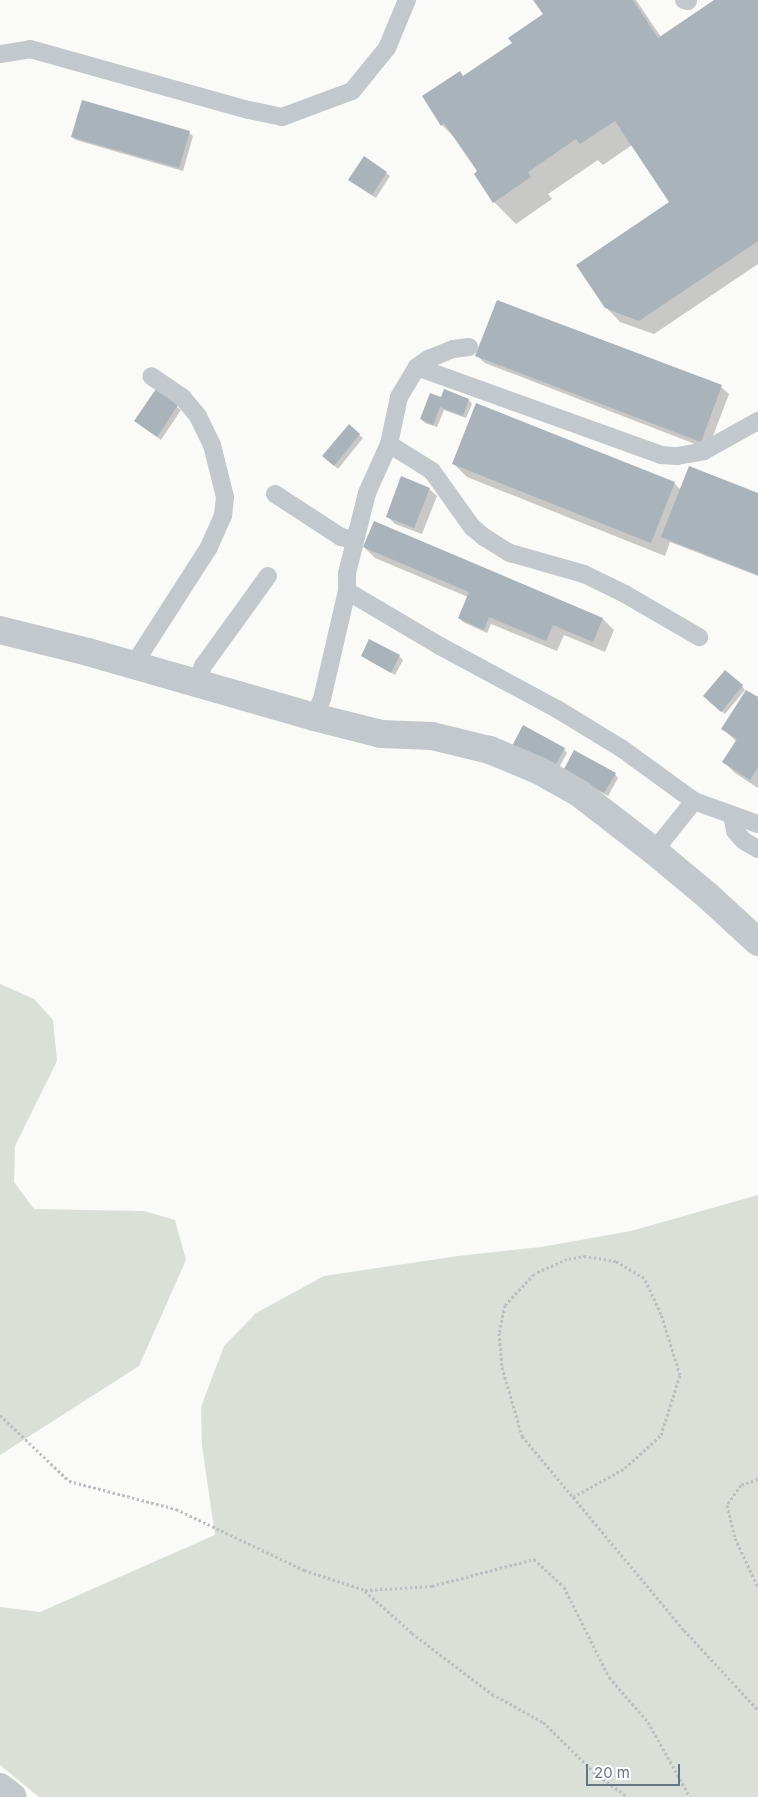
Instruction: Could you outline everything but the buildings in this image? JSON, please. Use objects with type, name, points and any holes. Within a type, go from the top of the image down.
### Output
[{"type":"street","points":[[0,630],[134,664],[314,717],[382,734],[432,736],[490,750],[540,770],[579,793],[654,852],[708,896],[758,942]]},
{"type":"street","points":[[0,1787],[14,1797]]},
{"type":"lane","points":[[0,54],[30,49],[249,110],[282,117],[352,91],[387,48],[407,0]]},
{"type":"lane","points":[[314,717],[322,699],[347,590],[347,573],[354,540],[367,493],[389,444],[399,397],[417,367],[438,354],[469,347]]},
{"type":"lane","points":[[417,367],[661,455],[677,456],[704,451],[715,447],[758,421]]},
{"type":"lane","points":[[134,664],[209,547],[223,516],[225,497],[212,445],[198,416],[182,397],[151,376]]},
{"type":"lane","points":[[389,444],[432,471],[472,527],[484,537],[510,553],[575,572],[600,582],[625,594],[698,637]]},
{"type":"lane","points":[[275,494],[342,537],[354,540]]},
{"type":"lane","points":[[198,682],[202,666],[268,576]]},
{"type":"lane","points":[[347,590],[440,646],[557,709],[621,748],[694,801],[758,824]]},
{"type":"lane","points":[[654,852],[694,801]]},
{"type":"lane","points":[[732,815],[735,831],[744,841],[758,849]]},
{"type":"path","points":[[573,1497],[625,1468],[661,1436],[680,1375],[661,1314],[644,1278],[616,1261],[586,1256],[567,1259],[534,1274],[505,1304],[499,1333],[502,1367],[522,1436],[684,1630],[758,1710]]},
{"type":"path","points":[[0,1415],[69,1481],[176,1509],[304,1570],[365,1590],[432,1586],[534,1559],[564,1587],[610,1677],[648,1722],[690,1797]]},
{"type":"path","points":[[758,1479],[741,1485],[727,1505],[735,1538],[758,1587]]},
{"type":"path","points":[[365,1590],[412,1633],[492,1694],[543,1722],[595,1773],[628,1797]]},
{"type":"shaded area","points":[[0,984],[34,999],[53,1020],[57,1061],[15,1146],[14,1182],[34,1209],[144,1211],[175,1220],[186,1260],[139,1366],[0,1455]]},
{"type":"shaded area","points":[[758,1195],[758,1797],[39,1797],[0,1765],[0,1607],[40,1612],[215,1535],[202,1446],[201,1407],[224,1346],[256,1313],[324,1276],[458,1256],[541,1247],[631,1231]]}]
